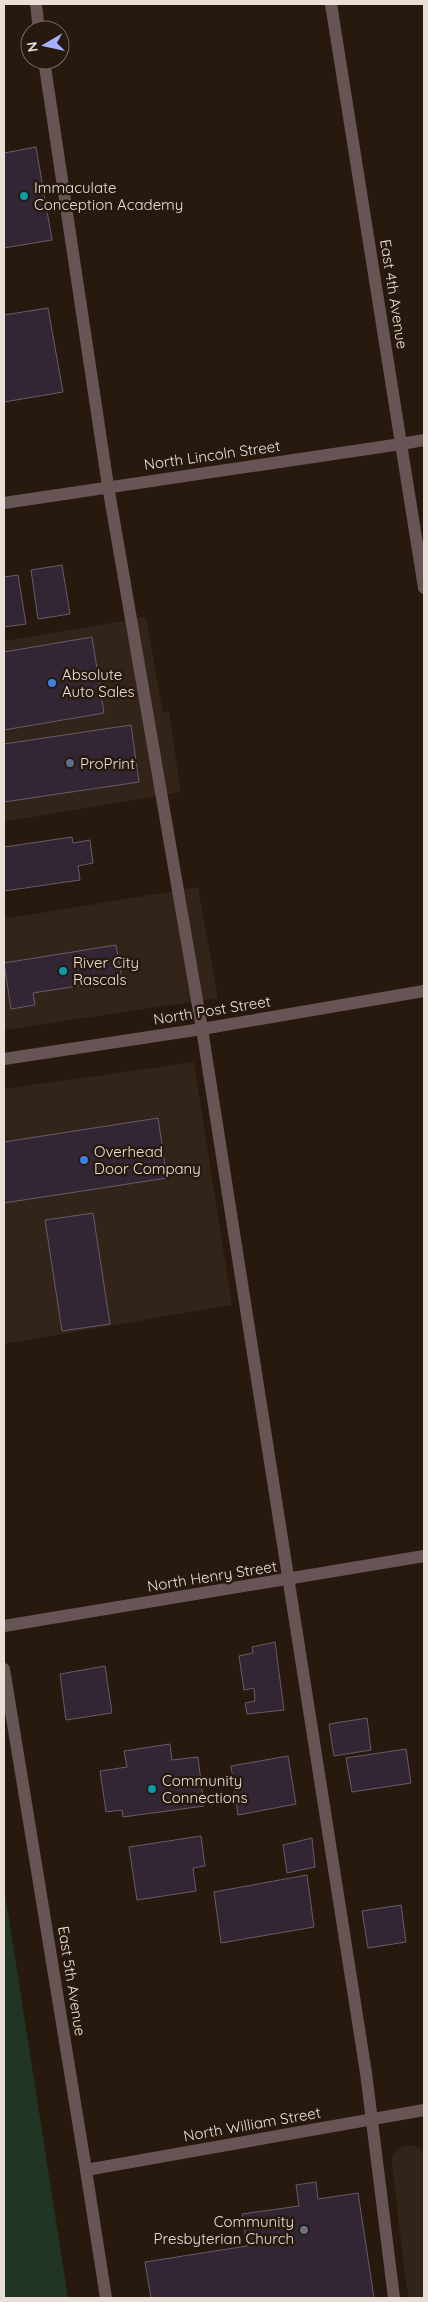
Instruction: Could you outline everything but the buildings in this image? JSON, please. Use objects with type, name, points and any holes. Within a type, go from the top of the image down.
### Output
[{"type":"street","points":[[36,4],[38,20]]},
{"type":"street","name":"East 4th Avenue","points":[[331,4],[424,588]]},
{"type":"street","points":[[46,70],[108,486],[202,1029],[289,1580],[372,2119],[394,2298]]},
{"type":"street","name":"North Lincoln Street","points":[[4,503],[424,440]]},
{"type":"street","name":"North Post Street","points":[[4,1059],[202,1029],[424,991]]},
{"type":"street","name":"North Henry Street","points":[[4,1626],[424,1556]]},
{"type":"street","name":"East 5th Avenue","points":[[4,1669],[106,2298]]},
{"type":"street","name":"North William Street","points":[[86,2170],[424,2110]]},
{"type":"shaded area","points":[[146,617],[163,713],[169,712],[181,792],[4,822],[4,641]]},
{"type":"shaded area","points":[[198,887],[218,998],[4,1030],[4,919]]},
{"type":"shaded area","points":[[194,1062],[232,1305],[4,1344],[4,1089]]},
{"type":"shaded area","points":[[403,2146],[415,2146],[424,2152],[424,2298],[409,2298],[405,2277],[392,2163],[393,2154]]},
{"type":"green space","points":[[4,1887],[68,2298],[4,2298]]},
{"type":"place","name":"Immaculate Conception Academy","points":[[24,196]]},
{"type":"place","name":"Absolute Auto Sales","points":[[52,683]]},
{"type":"place","name":"ProPrint","points":[[70,763]]},
{"type":"place","name":"River City Rascals","points":[[63,971]]},
{"type":"place","name":"Overhead Door Company","points":[[84,1160]]},
{"type":"place","name":"Community Connections","points":[[152,1789]]},
{"type":"place","name":"Community Presbyterian Church","points":[[304,2230]]}]
